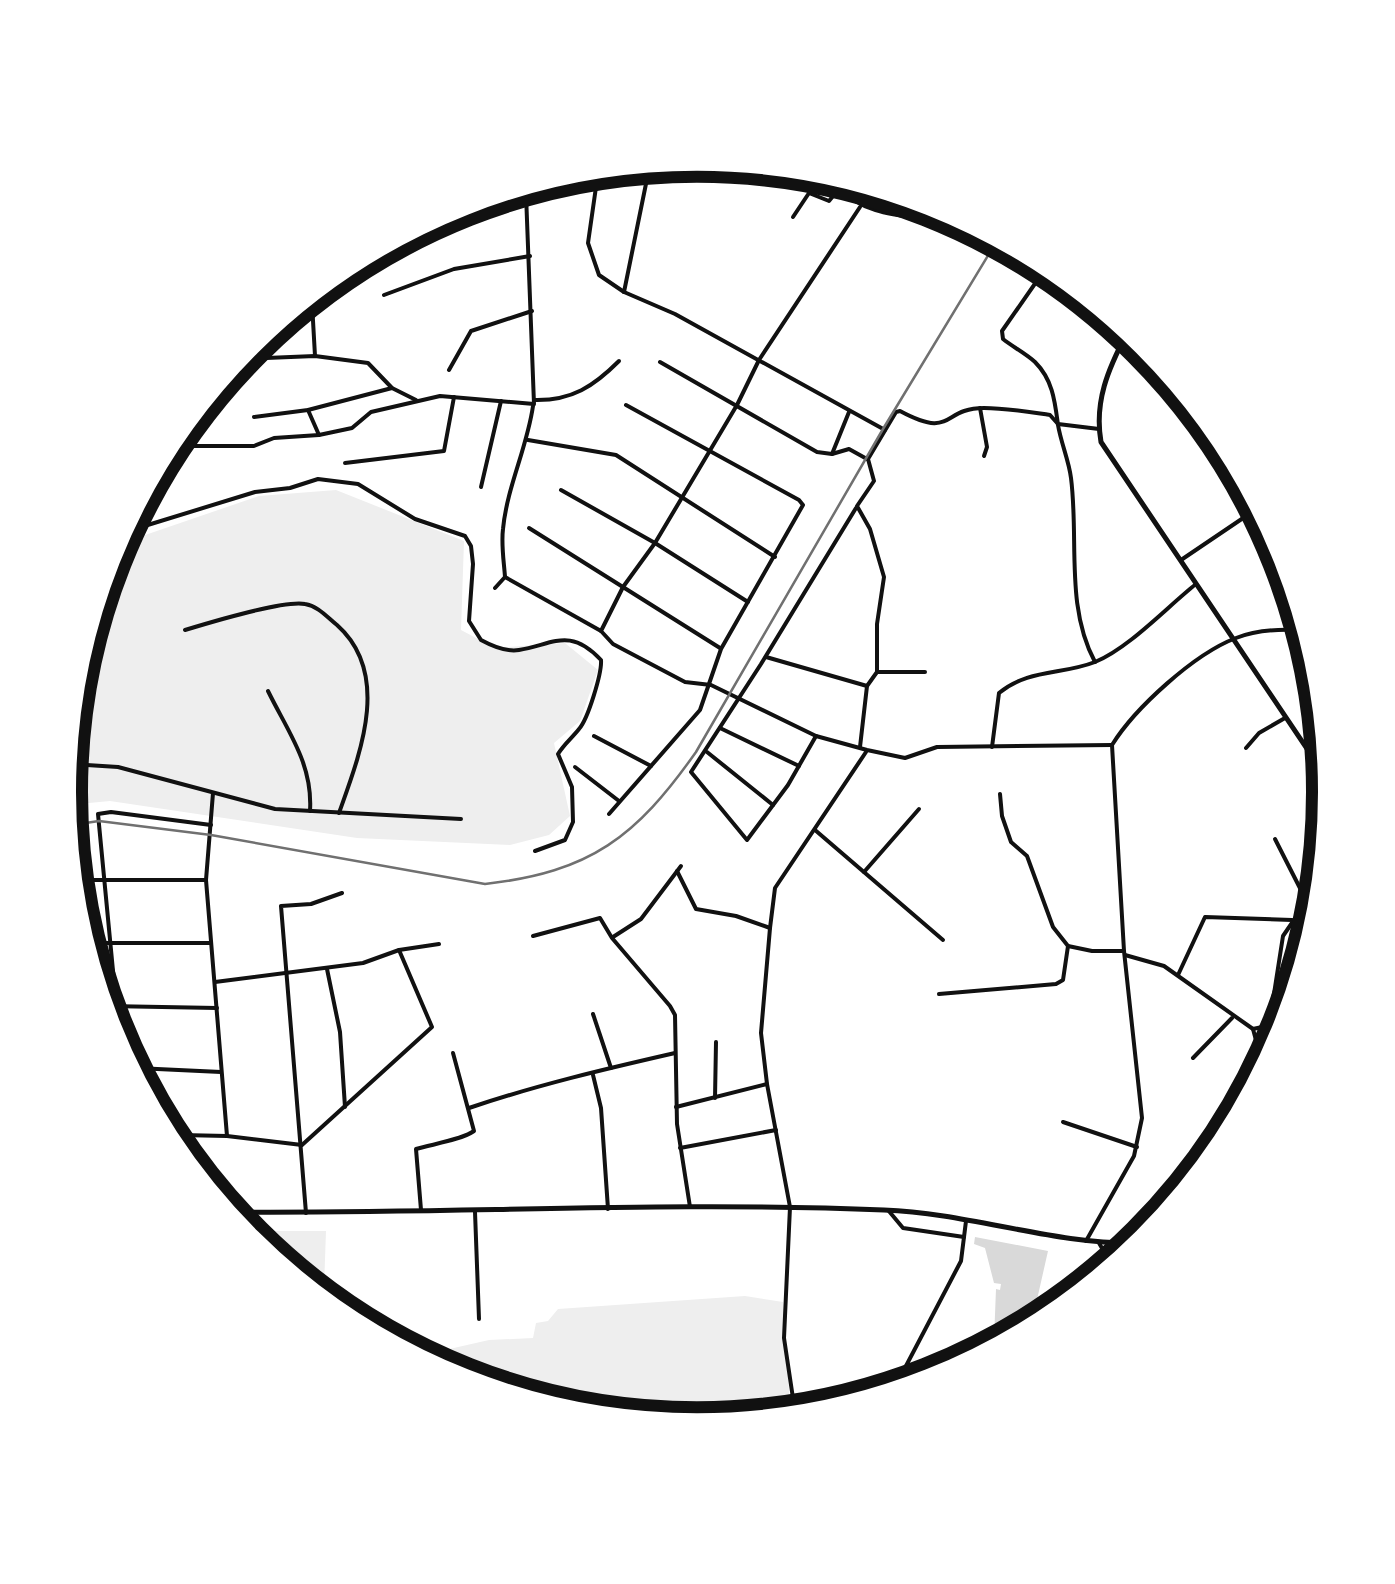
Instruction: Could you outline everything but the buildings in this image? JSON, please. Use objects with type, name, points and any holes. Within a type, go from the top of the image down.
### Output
[{"type":"main road","points":[[1121,347],[1101,392],[1097,414],[1102,442],[1114,466],[1311,754]]},
{"type":"main road","points":[[249,1212],[790,1207],[888,1210],[1115,1243]]},
{"type":"street","points":[[624,292],[647,179]]},
{"type":"street","points":[[596,186],[588,242],[599,274],[624,292],[675,314],[884,430]]},
{"type":"street","points":[[793,217],[809,193],[829,201],[835,193]]},
{"type":"street","points":[[848,196],[860,206],[912,216]]},
{"type":"street","points":[[495,588],[504,577],[502,531],[510,492],[528,440],[534,402],[526,202]]},
{"type":"street","points":[[601,631],[623,587],[655,542],[760,360],[860,206]]},
{"type":"street","points":[[384,295],[454,268],[530,256]]},
{"type":"street","points":[[1037,280],[1002,331],[1003,339],[1036,362],[1058,404],[1058,424],[1071,477],[1075,590],[1086,645],[1095,662]]},
{"type":"street","points":[[449,370],[462,342],[472,331],[532,311]]},
{"type":"street","points":[[313,313],[315,356]]},
{"type":"street","points":[[263,357],[315,356],[368,363],[392,388],[416,400]]},
{"type":"street","points":[[189,446],[254,446],[274,438],[318,435],[352,428],[371,412],[416,400],[550,401],[594,386],[620,360]]},
{"type":"street","points":[[660,362],[817,452],[832,454],[849,449],[868,459]]},
{"type":"street","points":[[254,417],[308,410],[392,388]]},
{"type":"street","points":[[345,464],[444,451],[454,398]]},
{"type":"street","points":[[481,487],[501,401]]},
{"type":"street","points":[[610,814],[700,710],[721,648],[803,505],[626,405]]},
{"type":"street","points":[[980,408],[987,446],[984,456]]},
{"type":"street","points":[[816,736],[747,840],[691,772],[874,481],[868,459],[896,412],[934,426],[980,408],[1050,416],[1058,424],[1099,429]]},
{"type":"street","points":[[308,410],[318,435]]},
{"type":"street","points":[[832,454],[850,410]]},
{"type":"street","points":[[528,440],[616,455],[775,557]]},
{"type":"street","points":[[143,526],[254,492],[290,488],[318,479],[358,484],[415,519],[465,536],[471,546],[473,564],[469,622],[480,640],[518,651],[565,639],[591,651],[600,660],[600,678],[585,720],[558,754],[572,787],[571,831],[566,840],[534,851]]},
{"type":"street","points":[[561,490],[655,542],[748,602]]},
{"type":"street","points":[[857,506],[870,530],[884,577],[877,624],[878,672],[867,686],[860,747]]},
{"type":"street","points":[[1181,560],[1247,516]]},
{"type":"street","points":[[529,528],[721,648]]},
{"type":"street","points":[[504,577],[601,631],[614,644],[686,682],[710,684],[816,736],[905,758],[936,748],[1112,746]]},
{"type":"street","points":[[992,748],[998,693],[1028,676],[1095,662],[1122,645],[1196,584]]},
{"type":"street","points":[[184,630],[303,603],[320,610],[349,636],[368,678],[368,698],[358,759],[340,812]]},
{"type":"street","points":[[1086,1241],[1136,1147],[1142,1118],[1125,953],[1112,746],[1125,724],[1170,679],[1234,638],[1273,629],[1291,630]]},
{"type":"street","points":[[766,656],[867,686]]},
{"type":"street","points":[[878,672],[925,672]]},
{"type":"street","points":[[268,691],[304,762],[312,785],[310,811]]},
{"type":"street","points":[[1246,748],[1258,732],[1287,717]]},
{"type":"street","points":[[720,728],[799,766]]},
{"type":"street","points":[[594,736],[651,766]]},
{"type":"street","points":[[705,750],[773,806]]},
{"type":"street","points":[[793,1399],[784,1338],[790,1207],[766,1084],[761,1033],[770,928],[776,888],[867,750]]},
{"type":"street","points":[[83,765],[118,767],[275,809],[461,819]]},
{"type":"street","points":[[575,767],[620,802]]},
{"type":"street","points":[[213,793],[206,880],[227,1136]]},
{"type":"street","points":[[1000,794],[1011,842],[1027,856],[1054,926],[1068,946],[1125,953],[1164,966],[1253,1029],[1266,1027]]},
{"type":"street","points":[[864,872],[919,809]]},
{"type":"street","points":[[114,988],[98,814],[111,812],[211,825]]},
{"type":"street","points":[[815,830],[943,940]]},
{"type":"street","points":[[1276,839],[1304,892]]},
{"type":"street","points":[[612,938],[641,919],[679,868],[696,909],[736,916],[770,928]]},
{"type":"street","points":[[89,879],[206,880]]},
{"type":"street","points":[[306,1213],[281,906],[311,904],[342,893]]},
{"type":"street","points":[[1271,1014],[1283,936],[1302,907]]},
{"type":"street","points":[[1178,975],[1205,917],[1292,920]]},
{"type":"street","points":[[533,936],[600,918],[612,938],[670,1006],[674,1016],[680,1148],[690,1208]]},
{"type":"street","points":[[101,943],[211,943]]},
{"type":"street","points":[[214,982],[363,963],[400,950],[439,944]]},
{"type":"street","points":[[939,994],[1061,983],[1068,946]]},
{"type":"street","points":[[187,1135],[302,1145],[432,1027],[400,950]]},
{"type":"street","points":[[327,969],[340,1032],[345,1107]]},
{"type":"street","points":[[121,1006],[216,1008]]},
{"type":"street","points":[[593,1014],[611,1068]]},
{"type":"street","points":[[1194,1058],[1233,1017]]},
{"type":"street","points":[[1253,1029],[1257,1046]]},
{"type":"street","points":[[715,1098],[716,1042]]},
{"type":"street","points":[[421,1210],[416,1150],[449,1138],[465,1138],[474,1130],[453,1053]]},
{"type":"street","points":[[469,1108],[544,1083],[593,1075],[675,1053]]},
{"type":"street","points":[[148,1069],[222,1072]]},
{"type":"street","points":[[593,1075],[601,1108],[608,1209]]},
{"type":"street","points":[[676,1107],[766,1084]]},
{"type":"street","points":[[1062,1122],[1136,1147]]},
{"type":"street","points":[[680,1148],[776,1130]]},
{"type":"street","points":[[888,1210],[903,1228],[964,1237]]},
{"type":"street","points":[[475,1212],[479,1319]]},
{"type":"street","points":[[903,1371],[961,1260],[966,1219]]},
{"type":"street","points":[[1099,1243],[1105,1253]]},
{"type":"shaded area","points":[[336,490],[464,541],[461,630],[495,648],[565,643],[598,670],[580,721],[554,743],[570,816],[549,835],[510,845],[357,838],[110,801],[83,804],[84,752],[94,672],[115,594],[138,537],[259,496]]},
{"type":"shaded area","points":[[267,1231],[326,1231],[324,1281]]},
{"type":"shaded area","points":[[975,1237],[1048,1251],[1036,1305],[994,1331],[996,1289],[1000,1290],[1001,1284],[994,1283],[985,1248],[974,1244]]},
{"type":"shaded area","points":[[745,1296],[783,1302],[790,1400],[698,1407],[617,1402],[538,1386],[441,1351],[489,1340],[533,1338],[536,1323],[548,1321],[558,1309]]},
{"type":"railway","points":[[84,823],[99,821],[211,835],[485,884],[554,870],[608,845],[653,807],[696,752],[991,251]]}]
